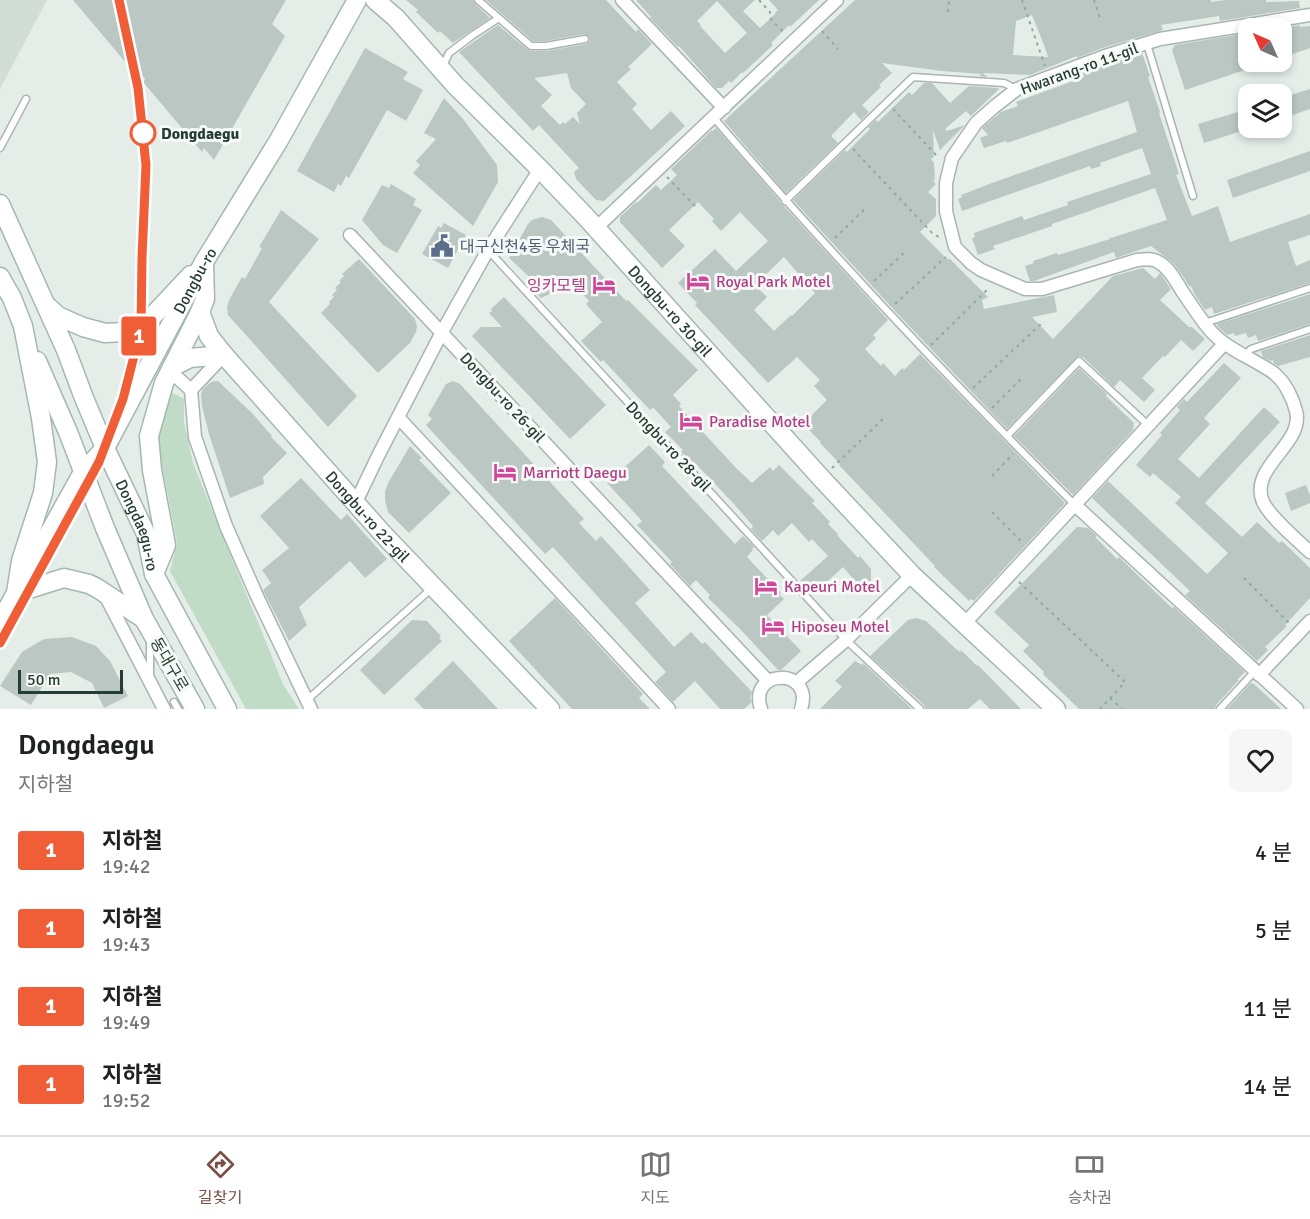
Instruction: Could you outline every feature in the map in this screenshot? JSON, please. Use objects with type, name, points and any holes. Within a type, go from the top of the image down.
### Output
[{"type":"main road","name":"Dongbu-ro","points":[[0,622],[83,472],[105,448],[204,262],[279,140],[357,0]]},
{"type":"main road","name":"Dongbu-ro 30-gil","points":[[375,0],[396,18],[455,85],[540,168],[822,479],[912,574],[1056,709]]},
{"type":"main road","name":"Dongdaegu-ro","points":[[0,204],[66,350],[105,448],[146,534],[154,574],[227,709]]},
{"type":"main road","points":[[44,303],[58,316],[83,327],[105,333],[124,332],[147,322],[204,262]]},
{"type":"main road","points":[[154,574],[166,545],[148,436],[164,383],[205,299],[204,262]]},
{"type":"main road","points":[[0,277],[12,298],[23,326],[47,462],[43,493],[21,561],[16,593],[64,578],[89,584],[103,591],[147,624]]},
{"type":"main road","name":"Dongbu-ro 22-gil","points":[[200,312],[209,336],[224,355],[383,534],[550,709]]},
{"type":"main road","name":"동대구로","points":[[23,326],[68,432],[105,528],[147,624],[195,709]]},
{"type":"main road","points":[[171,369],[190,358],[224,355]]},
{"type":"street","points":[[622,0],[724,108]]},
{"type":"street","points":[[596,228],[837,0]]},
{"type":"street","name":"Hwarang-ro 11-gil","points":[[956,247],[946,211],[946,183],[952,158],[976,123],[1017,89],[1105,56],[1160,39],[1310,15]]},
{"type":"street","points":[[356,502],[442,332],[488,250],[540,168]]},
{"type":"street","name":"Dongbu-ro 26-gil","points":[[350,235],[768,681]]},
{"type":"street","points":[[956,247],[981,270],[1025,289],[1041,290],[1137,260],[1151,259],[1159,262],[1170,272],[1205,324],[1224,344],[1276,374],[1290,396],[1297,414],[1296,427],[1291,438],[1264,476],[1261,495],[1268,510],[1310,552]]},
{"type":"street","points":[[965,623],[1224,344]]},
{"type":"street","points":[[191,390],[224,355]]},
{"type":"street","points":[[171,369],[191,390],[195,437],[225,526],[309,705]]},
{"type":"street","points":[[398,417],[669,709]]},
{"type":"street","points":[[1075,505],[1297,709]]},
{"type":"street","points":[[796,683],[846,640],[912,574]]},
{"type":"street","points":[[103,591],[150,681],[169,706]]},
{"type":"street","points":[[1257,673],[1310,621]]},
{"type":"street","points":[[761,709],[759,700],[763,687],[768,681],[782,677],[796,683],[803,695],[801,709]]},
{"type":"lane","points":[[478,0],[531,46],[546,46],[585,39]]},
{"type":"lane","points":[[441,70],[449,52],[499,18]]},
{"type":"lane","points":[[1147,43],[1193,195]]},
{"type":"lane","points":[[786,201],[913,77],[1004,83],[1017,89]]},
{"type":"lane","points":[[0,148],[26,99]]},
{"type":"lane","points":[[713,117],[887,312],[1075,505]]},
{"type":"lane","name":"Dongbu-ro 28-gil","points":[[488,250],[846,640],[920,709]]},
{"type":"lane","points":[[1205,324],[1310,288]]},
{"type":"lane","points":[[1245,355],[1251,349],[1310,329]]},
{"type":"lane","points":[[1007,436],[1079,361],[1148,425]]},
{"type":"lane","points":[[309,705],[434,586]]},
{"type":"lane","points":[[147,624],[150,681]]},
{"type":"lane","points":[[1220,709],[1257,673]]},
{"type":"lane","points":[[169,706],[178,709]]},
{"type":"path","points":[[759,0],[770,12],[770,18],[792,43]]},
{"type":"path","points":[[948,12],[949,0]]},
{"type":"path","points":[[1022,0],[1049,77]]},
{"type":"path","points":[[1094,0],[1100,18]]},
{"type":"path","points":[[814,22],[838,49]]},
{"type":"path","points":[[887,102],[939,159],[950,166]]},
{"type":"path","points":[[847,143],[933,234],[956,247],[887,312]]},
{"type":"path","points":[[659,169],[695,206]]},
{"type":"path","points":[[826,246],[865,209]]},
{"type":"path","points":[[866,289],[907,250]]},
{"type":"path","points":[[924,351],[999,277]]},
{"type":"path","points":[[966,394],[1044,321]]},
{"type":"path","points":[[986,414],[1022,379]]},
{"type":"path","points":[[822,479],[885,417]]},
{"type":"path","points":[[992,476],[1019,449]]},
{"type":"path","points":[[992,512],[1031,552]]},
{"type":"path","points":[[1010,574],[1125,682],[1100,709]]},
{"type":"path","points":[[1244,578],[1299,632]]},
{"type":"path","points":[[1110,698],[1122,709]]},
{"type":"shaded area","points":[[0,0],[47,0],[0,89]]},
{"type":"green space","points":[[171,392],[184,399],[184,422],[193,463],[283,684],[299,709],[246,709],[170,571],[177,543],[157,440]]},
{"type":"building","points":[[73,0],[286,0],[272,24],[285,36],[214,160],[204,148],[202,152],[143,82],[145,79],[129,61],[127,64]]},
{"type":"building","points":[[406,0],[473,0],[490,18],[453,43],[440,31],[438,33]]},
{"type":"building","points":[[486,0],[606,0],[636,32],[638,29],[652,44],[628,67],[631,69],[617,82],[637,104],[632,109],[651,130],[671,111],[685,126],[604,201],[596,200],[576,179],[574,172],[579,168],[539,125],[533,131],[459,52],[498,25],[531,51],[547,51],[586,44],[590,41],[589,36],[584,34],[533,41]],"holes":[[[567,73],[571,88],[586,104],[577,113],[580,124],[573,117],[560,125],[541,106],[552,95],[534,78]]]},
{"type":"building","points":[[636,0],[755,0],[743,11],[760,28],[778,10],[769,0],[819,0],[790,27],[789,25],[771,43],[773,45],[743,73],[722,88],[716,88]],"holes":[[[717,1],[747,33],[725,53],[697,21]]]},
{"type":"building","points":[[855,0],[1299,1],[1300,8],[1220,21],[1219,16],[1161,25],[1163,30],[1077,58],[1077,56],[1030,75],[983,73],[987,77],[979,76],[982,74],[882,63],[892,73],[862,105],[869,112],[861,120],[854,112],[831,136],[838,143],[786,193],[724,121]],"holes":[[[1032,15],[1048,57],[1013,55],[1016,21]]]},
{"type":"building","points":[[1292,26],[1310,26],[1310,48],[1292,54]]},
{"type":"building","points":[[1238,35],[1239,72],[1185,90],[1172,50],[1175,45]]},
{"type":"building","points":[[365,48],[408,72],[403,79],[423,90],[406,121],[387,110],[349,178],[346,176],[341,186],[338,184],[334,192],[297,171]]},
{"type":"building","points":[[1142,53],[1179,174],[1176,175],[1192,216],[1218,206],[1230,242],[1310,214],[1310,235],[1288,242],[1296,266],[1310,260],[1310,283],[1214,314],[1212,307],[1205,310],[1191,286],[1173,263],[1151,246],[1116,258],[1114,252],[1030,281],[1025,266],[1034,263],[1033,261],[1167,220],[1155,188],[993,246],[995,249],[978,255],[972,238],[975,237],[974,233],[1022,216],[1024,220],[1068,205],[1067,202],[1151,174],[1142,148],[1100,163],[1101,166],[1091,169],[1090,166],[962,211],[958,199],[962,197],[961,195],[992,183],[1137,132],[1128,101],[1007,143],[1006,141],[984,148],[980,138],[988,135],[982,128],[1001,112],[1018,106],[1016,102],[1084,77],[1083,73]]},
{"type":"building","points":[[924,83],[932,83],[950,103],[969,86],[999,89],[971,116],[966,111],[945,129],[947,131],[965,125],[940,150],[933,130],[934,157],[931,159],[934,163],[935,179],[933,181],[936,184],[928,192],[936,199],[936,216],[920,232],[988,297],[982,300],[984,309],[1054,295],[1057,312],[1032,317],[1053,339],[1113,276],[1143,268],[1155,279],[1160,273],[1171,289],[1160,300],[1205,339],[1193,351],[1181,340],[1165,357],[1163,356],[1142,378],[1155,390],[1144,402],[1120,380],[1114,387],[1083,357],[1078,356],[1007,429],[793,200],[845,150],[847,152],[870,129],[868,127],[876,120],[878,122],[909,92],[912,95]]},
{"type":"building","points":[[1310,89],[1310,109],[1292,115],[1292,95]]},
{"type":"building","points":[[444,98],[463,119],[497,165],[498,182],[473,226],[413,173],[420,165],[416,161],[436,139],[424,133]]},
{"type":"building","points":[[1238,112],[1238,132],[1204,143],[1198,124]]},
{"type":"building","points":[[716,128],[781,204],[888,320],[873,335],[876,338],[865,349],[881,366],[883,363],[895,376],[920,354],[1065,503],[974,601],[971,599],[969,601],[934,567],[803,424],[827,400],[814,386],[820,380],[797,357],[768,383],[695,305],[697,303],[678,283],[715,249],[736,271],[768,241],[740,212],[721,231],[712,221],[714,219],[698,202],[669,230],[685,246],[662,268],[620,222],[620,217],[656,185],[661,190],[677,175],[671,169]],"holes":[[[784,257],[815,293],[774,331],[754,310],[767,297],[755,285]]]},
{"type":"building","points":[[1310,151],[1310,171],[1233,198],[1227,180]]},
{"type":"building","points":[[391,184],[416,199],[413,205],[422,210],[397,253],[383,245],[362,220],[382,185],[389,188]]},
{"type":"building","points":[[281,210],[319,239],[269,302],[357,396],[328,427],[228,315],[229,300],[242,277],[245,279],[262,248],[259,247]]},
{"type":"building","points":[[542,217],[551,220],[626,301],[628,300],[698,370],[673,395],[681,404],[679,406],[736,468],[752,483],[770,467],[773,471],[779,465],[815,501],[812,503],[830,522],[828,524],[837,535],[871,569],[871,581],[862,589],[843,567],[813,595],[800,581],[828,556],[812,539],[809,542],[792,523],[778,536],[773,530],[762,541],[751,529],[753,526],[734,504],[697,465],[690,462],[681,452],[683,450],[665,432],[671,427],[653,407],[650,410],[603,360],[601,362],[581,341],[602,322],[586,304],[589,301],[567,277],[550,294],[541,298],[533,291],[538,285],[509,258],[528,224]]},
{"type":"building","points":[[444,223],[466,235],[448,268],[422,254],[438,226],[441,228]]},
{"type":"building","points":[[359,259],[415,319],[417,326],[410,343],[378,373],[321,313],[334,297],[332,295],[337,290],[335,288],[344,276],[342,274]]},
{"type":"building","points":[[1310,294],[1310,324],[1258,341],[1256,335],[1248,338],[1246,333],[1235,336],[1234,333],[1227,335],[1218,327],[1217,324]]},
{"type":"building","points":[[504,297],[606,405],[570,439],[472,336],[481,327],[502,327],[489,313]]},
{"type":"building","points":[[1310,335],[1310,357],[1278,366],[1273,360],[1270,361],[1263,357],[1261,351]]},
{"type":"building","points":[[1224,363],[1241,378],[1204,418],[1210,424],[1178,459],[1199,478],[1264,407],[1280,422],[1205,503],[1242,537],[1257,522],[1279,543],[1282,541],[1310,568],[1310,598],[1285,625],[1287,626],[1265,647],[1268,650],[1257,661],[1185,595],[1190,591],[1092,498],[1108,481],[1207,574],[1228,553],[1175,503],[1181,497],[1153,473],[1150,477],[1136,465],[1180,410],[1177,407],[1184,399],[1187,402]]},
{"type":"building","points":[[1079,368],[1134,423],[1133,430],[1073,495],[1014,436]]},
{"type":"building","points":[[218,381],[253,414],[287,453],[263,477],[264,484],[230,498],[202,406],[203,389],[211,382]]},
{"type":"building","points":[[453,381],[460,384],[584,519],[579,523],[596,541],[601,536],[650,590],[635,603],[674,647],[691,632],[702,644],[705,642],[752,692],[750,698],[752,702],[744,709],[720,709],[695,681],[673,702],[655,682],[666,672],[553,547],[545,554],[426,425],[432,419],[428,415],[446,384]]},
{"type":"building","points":[[649,445],[665,462],[662,466],[735,544],[743,536],[754,547],[747,557],[781,593],[779,594],[784,599],[767,615],[801,651],[781,670],[778,670],[708,598],[710,595],[696,580],[690,586],[670,564],[672,562],[637,525],[642,521],[607,483]]},
{"type":"building","points":[[410,446],[422,458],[419,460],[451,493],[409,533],[388,512],[385,492]]},
{"type":"building","points":[[301,478],[341,520],[347,514],[387,559],[365,578],[350,561],[299,607],[307,625],[289,641],[263,590],[271,583],[262,570],[289,548],[260,516]]},
{"type":"building","points":[[1306,485],[1310,503],[1291,511],[1285,493]]},
{"type":"building","points":[[1077,527],[1088,528],[1117,559],[1119,557],[1172,608],[1174,607],[1245,672],[1215,709],[1079,709],[1023,651],[1029,645],[994,612]]},
{"type":"building","points":[[555,598],[643,694],[639,698],[650,709],[572,709],[509,641]]},
{"type":"building","points":[[916,618],[926,621],[955,648],[960,652],[961,650],[1021,709],[990,709],[980,699],[968,709],[925,709],[924,705],[870,656],[908,620]]},
{"type":"building","points":[[412,620],[427,621],[441,636],[439,638],[442,641],[384,695],[360,670]]},
{"type":"building","points":[[72,637],[96,646],[110,661],[128,696],[104,708],[92,683],[71,672],[50,674],[31,705],[0,686],[22,652],[44,639]]},
{"type":"building","points":[[453,661],[498,709],[424,709],[414,699]]},
{"type":"building","points":[[855,661],[862,665],[863,663],[912,709],[820,709],[842,687],[835,681]]},
{"type":"building","points":[[1251,683],[1254,684],[1281,709],[1227,709]]},
{"type":"metro line","name":"1","points":[[0,643],[99,462],[123,399],[141,329],[146,165],[138,88],[119,0]]},
{"type":"place","name":"Dongdaegu","points":[[143,133]]},
{"type":"place","name":"대구신천4동 우체국","points":[[442,246]]},
{"type":"place","name":"Royal Park Motel","points":[[698,281]]},
{"type":"place","name":"잉카모텔","points":[[604,285]]},
{"type":"place","name":"Paradise Motel","points":[[691,421]]},
{"type":"place","name":"Marriott Daegu","points":[[505,472]]},
{"type":"place","name":"Kapeuri Motel","points":[[766,586]]},
{"type":"place","name":"Hiposeu Motel","points":[[773,626]]}]
